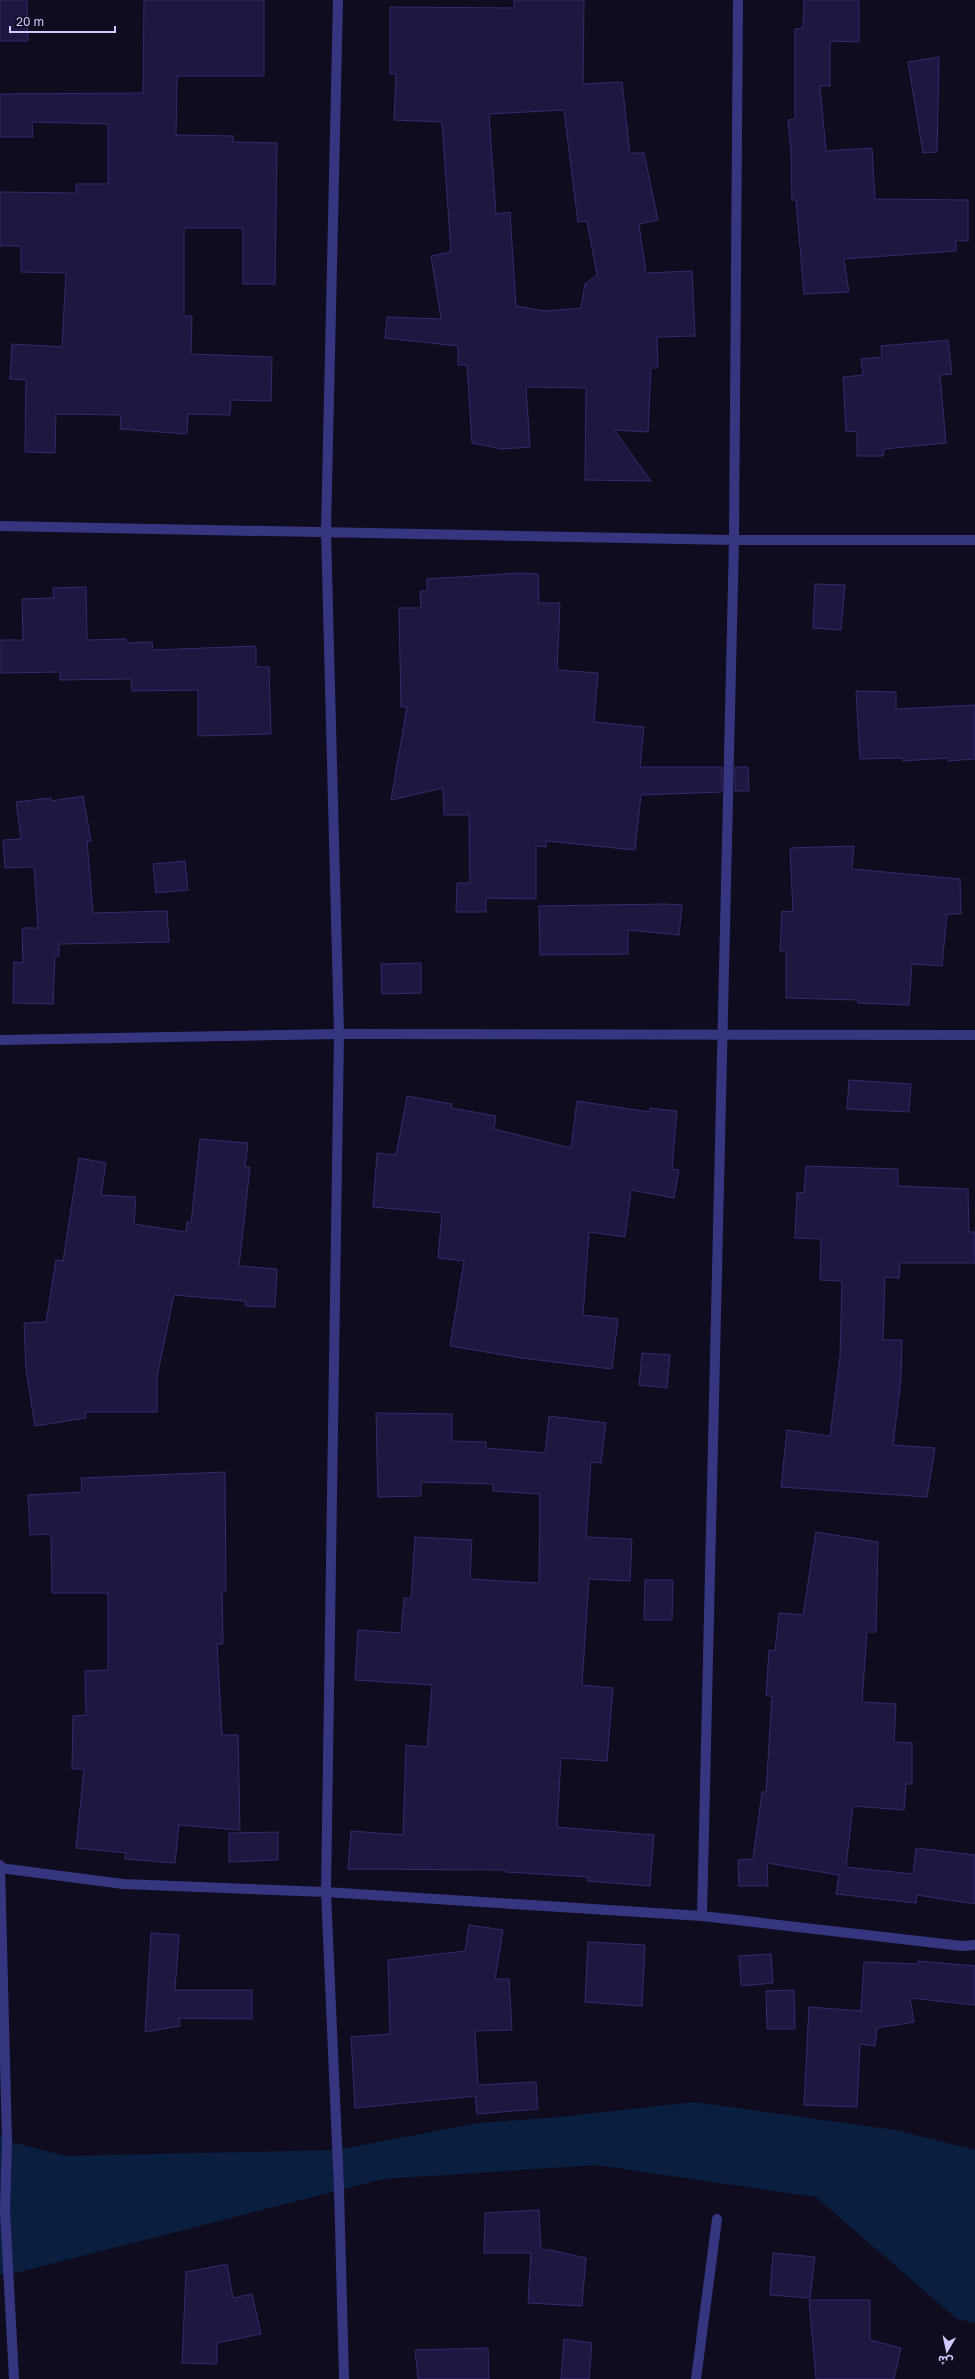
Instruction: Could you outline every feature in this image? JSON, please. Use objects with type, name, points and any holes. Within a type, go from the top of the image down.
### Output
[{"type":"street","points":[[338,0],[326,531],[339,1034],[326,1892],[339,2189],[344,2379]]},
{"type":"street","points":[[702,1916],[724,1034],[734,540],[738,0]]},
{"type":"street","points":[[0,526],[326,531],[734,540],[975,540]]},
{"type":"street","points":[[0,1040],[339,1034],[975,1035]]},
{"type":"street","points":[[14,2379],[5,2211],[7,2141],[0,1866],[124,1884],[326,1892],[702,1916],[962,1946],[975,1945]]},
{"type":"street","points":[[696,2379],[717,2219]]},
{"type":"water","points":[[694,2102],[895,2130],[975,2150],[975,2323],[957,2319],[816,2197],[596,2165],[383,2179],[7,2275],[0,2274],[0,2134],[7,2141],[66,2156],[336,2150],[478,2123],[560,2117]]},
{"type":"building","points":[[0,0],[27,0],[28,41],[0,41]]},
{"type":"building","points":[[144,0],[264,0],[264,76],[177,76],[176,135],[233,136],[233,142],[277,143],[275,284],[243,284],[243,228],[184,228],[184,316],[192,316],[191,354],[272,357],[271,401],[231,400],[230,415],[188,414],[187,434],[120,429],[121,415],[56,414],[55,453],[25,452],[26,380],[10,379],[12,344],[62,347],[66,273],[21,272],[21,246],[0,246],[0,192],[76,193],[76,184],[108,184],[108,124],[32,122],[33,137],[0,137],[0,94],[143,93]]},
{"type":"building","points":[[514,0],[584,0],[583,84],[622,82],[630,153],[644,153],[658,220],[639,224],[646,273],[692,271],[695,336],[657,337],[658,368],[651,368],[648,432],[614,430],[651,481],[585,480],[586,388],[526,387],[530,447],[502,449],[472,443],[467,365],[458,365],[458,346],[385,338],[387,317],[441,319],[431,256],[451,252],[442,122],[394,120],[396,74],[390,74],[390,7],[514,8]],"holes":[[[564,110],[578,222],[587,221],[597,275],[585,284],[581,308],[545,311],[516,306],[510,212],[496,214],[489,114]]]},
{"type":"building","points":[[804,0],[859,0],[859,42],[830,41],[830,86],[820,86],[826,151],[872,148],[875,199],[968,200],[968,241],[956,240],[956,251],[844,259],[849,292],[804,294],[796,200],[792,200],[791,152],[788,120],[795,119],[795,29],[803,28]]},
{"type":"building","points":[[939,57],[937,152],[923,153],[908,62]]},
{"type":"building","points":[[948,340],[952,374],[940,375],[946,443],[884,449],[883,456],[857,456],[857,431],[846,432],[843,377],[863,375],[861,359],[882,357],[881,346]]},
{"type":"building","points":[[521,573],[538,574],[539,603],[560,603],[557,670],[598,673],[594,722],[644,727],[640,767],[722,767],[722,792],[641,795],[635,850],[546,841],[546,847],[536,846],[536,899],[486,898],[486,912],[456,912],[457,883],[470,883],[469,815],[444,815],[443,788],[391,800],[407,707],[401,707],[399,608],[421,608],[420,591],[427,591],[427,579]]},
{"type":"building","points":[[815,584],[845,585],[841,630],[813,628]]},
{"type":"building","points":[[86,587],[87,640],[126,639],[126,643],[152,642],[153,650],[256,646],[256,667],[269,667],[271,734],[198,736],[198,690],[132,691],[131,679],[60,680],[60,672],[1,673],[1,640],[23,640],[22,599],[54,598],[53,588]]},
{"type":"building","points":[[856,691],[896,692],[896,709],[975,705],[975,759],[948,761],[948,758],[903,761],[903,758],[860,759]]},
{"type":"building","points":[[735,767],[748,767],[749,791],[735,791]]},
{"type":"building","points":[[83,796],[91,841],[87,841],[93,913],[167,911],[169,942],[59,944],[59,956],[55,956],[53,1004],[13,1003],[14,962],[23,963],[22,928],[38,928],[34,867],[5,868],[3,840],[21,839],[16,802],[51,798],[52,801]]},
{"type":"building","points":[[854,846],[852,869],[960,879],[961,914],[947,914],[942,966],[912,964],[909,1005],[858,1003],[858,1000],[786,998],[786,951],[780,951],[782,911],[793,912],[790,848]]},
{"type":"building","points":[[185,861],[188,890],[156,893],[153,864]]},
{"type":"building","points":[[682,905],[679,935],[628,930],[628,954],[540,955],[539,906]]},
{"type":"building","points":[[421,963],[421,993],[382,994],[381,964]]},
{"type":"building","points":[[849,1080],[911,1084],[909,1112],[847,1109]]},
{"type":"building","points":[[407,1096],[452,1104],[451,1108],[496,1116],[494,1129],[571,1148],[577,1101],[650,1112],[650,1108],[677,1111],[672,1169],[679,1170],[674,1198],[631,1190],[625,1237],[589,1232],[583,1315],[618,1319],[612,1369],[522,1358],[450,1346],[464,1261],[438,1258],[442,1213],[373,1207],[377,1153],[396,1155]]},
{"type":"building","points":[[200,1139],[248,1143],[245,1167],[250,1167],[239,1266],[277,1269],[275,1307],[245,1306],[245,1301],[174,1295],[157,1377],[157,1412],[85,1412],[86,1418],[35,1426],[26,1370],[24,1323],[46,1322],[56,1260],[63,1261],[79,1158],[106,1163],[101,1195],[136,1197],[134,1224],[186,1232],[187,1222],[191,1223]]},
{"type":"building","points":[[806,1166],[898,1169],[898,1186],[968,1189],[969,1232],[975,1232],[975,1263],[900,1263],[899,1278],[885,1277],[883,1340],[902,1340],[901,1379],[893,1445],[935,1448],[927,1497],[781,1487],[787,1430],[830,1436],[840,1357],[842,1281],[820,1280],[821,1239],[795,1238],[797,1192],[804,1193]]},
{"type":"building","points":[[642,1353],[670,1355],[667,1388],[639,1385]]},
{"type":"building","points":[[376,1413],[452,1414],[452,1441],[486,1442],[486,1448],[545,1453],[549,1416],[606,1423],[601,1463],[591,1462],[586,1537],[632,1539],[630,1581],[589,1579],[582,1685],[613,1688],[607,1761],[561,1758],[557,1827],[654,1835],[650,1886],[588,1881],[588,1877],[506,1872],[506,1870],[348,1869],[351,1831],[403,1835],[406,1745],[427,1747],[432,1685],[355,1680],[358,1630],[401,1633],[404,1598],[411,1598],[415,1537],[472,1540],[470,1579],[539,1583],[540,1494],[493,1491],[493,1484],[421,1482],[421,1496],[378,1497]]},
{"type":"building","points":[[225,1472],[226,1591],[222,1591],[223,1644],[217,1644],[222,1735],[238,1735],[240,1830],[179,1825],[175,1863],[125,1859],[126,1853],[76,1848],[84,1769],[72,1769],[73,1716],[86,1715],[85,1671],[108,1670],[108,1593],[52,1593],[51,1534],[30,1535],[28,1495],[82,1492],[81,1478]]},
{"type":"building","points":[[816,1532],[878,1542],[876,1632],[867,1632],[862,1702],[896,1704],[894,1742],[912,1743],[912,1784],[906,1784],[904,1810],[853,1806],[846,1867],[913,1874],[916,1848],[975,1855],[975,1904],[917,1895],[916,1903],[836,1894],[839,1875],[767,1863],[768,1886],[739,1886],[738,1860],[753,1859],[762,1792],[766,1792],[772,1696],[766,1696],[769,1650],[775,1651],[779,1613],[803,1615]]},
{"type":"building","points":[[645,1580],[673,1580],[672,1620],[644,1620]]},
{"type":"building","points":[[278,1832],[278,1860],[229,1862],[229,1833]]},
{"type":"building","points":[[469,1925],[503,1930],[495,1979],[509,1979],[512,2030],[475,2031],[478,2085],[536,2082],[538,2109],[477,2114],[475,2096],[355,2108],[351,2037],[390,2034],[388,1960],[465,1951]]},
{"type":"building","points":[[151,1933],[179,1935],[175,1990],[252,1990],[252,2019],[179,2018],[180,2026],[145,2032]]},
{"type":"building","points":[[588,1942],[645,1945],[642,2006],[585,2002]]},
{"type":"building","points":[[771,1954],[773,1983],[741,1986],[739,1956]]},
{"type":"building","points":[[918,1961],[975,1966],[975,2005],[910,1998],[914,2022],[877,2028],[875,2046],[860,2044],[857,2107],[804,2105],[809,2007],[861,2011],[864,1962],[918,1964]]},
{"type":"building","points":[[794,1990],[795,2029],[767,2029],[766,1991]]},
{"type":"building","points":[[539,2210],[541,2250],[550,2250],[586,2258],[582,2306],[528,2303],[531,2253],[484,2253],[485,2213]]},
{"type":"building","points":[[773,2253],[815,2257],[810,2298],[770,2295]]},
{"type":"building","points":[[227,2264],[233,2298],[252,2294],[261,2334],[217,2343],[217,2364],[182,2363],[186,2272]]},
{"type":"building","points":[[809,2300],[870,2300],[870,2340],[901,2348],[894,2379],[816,2379]]},
{"type":"building","points":[[564,2339],[592,2343],[589,2379],[561,2379]]},
{"type":"building","points":[[488,2348],[489,2379],[418,2379],[415,2350]]}]
